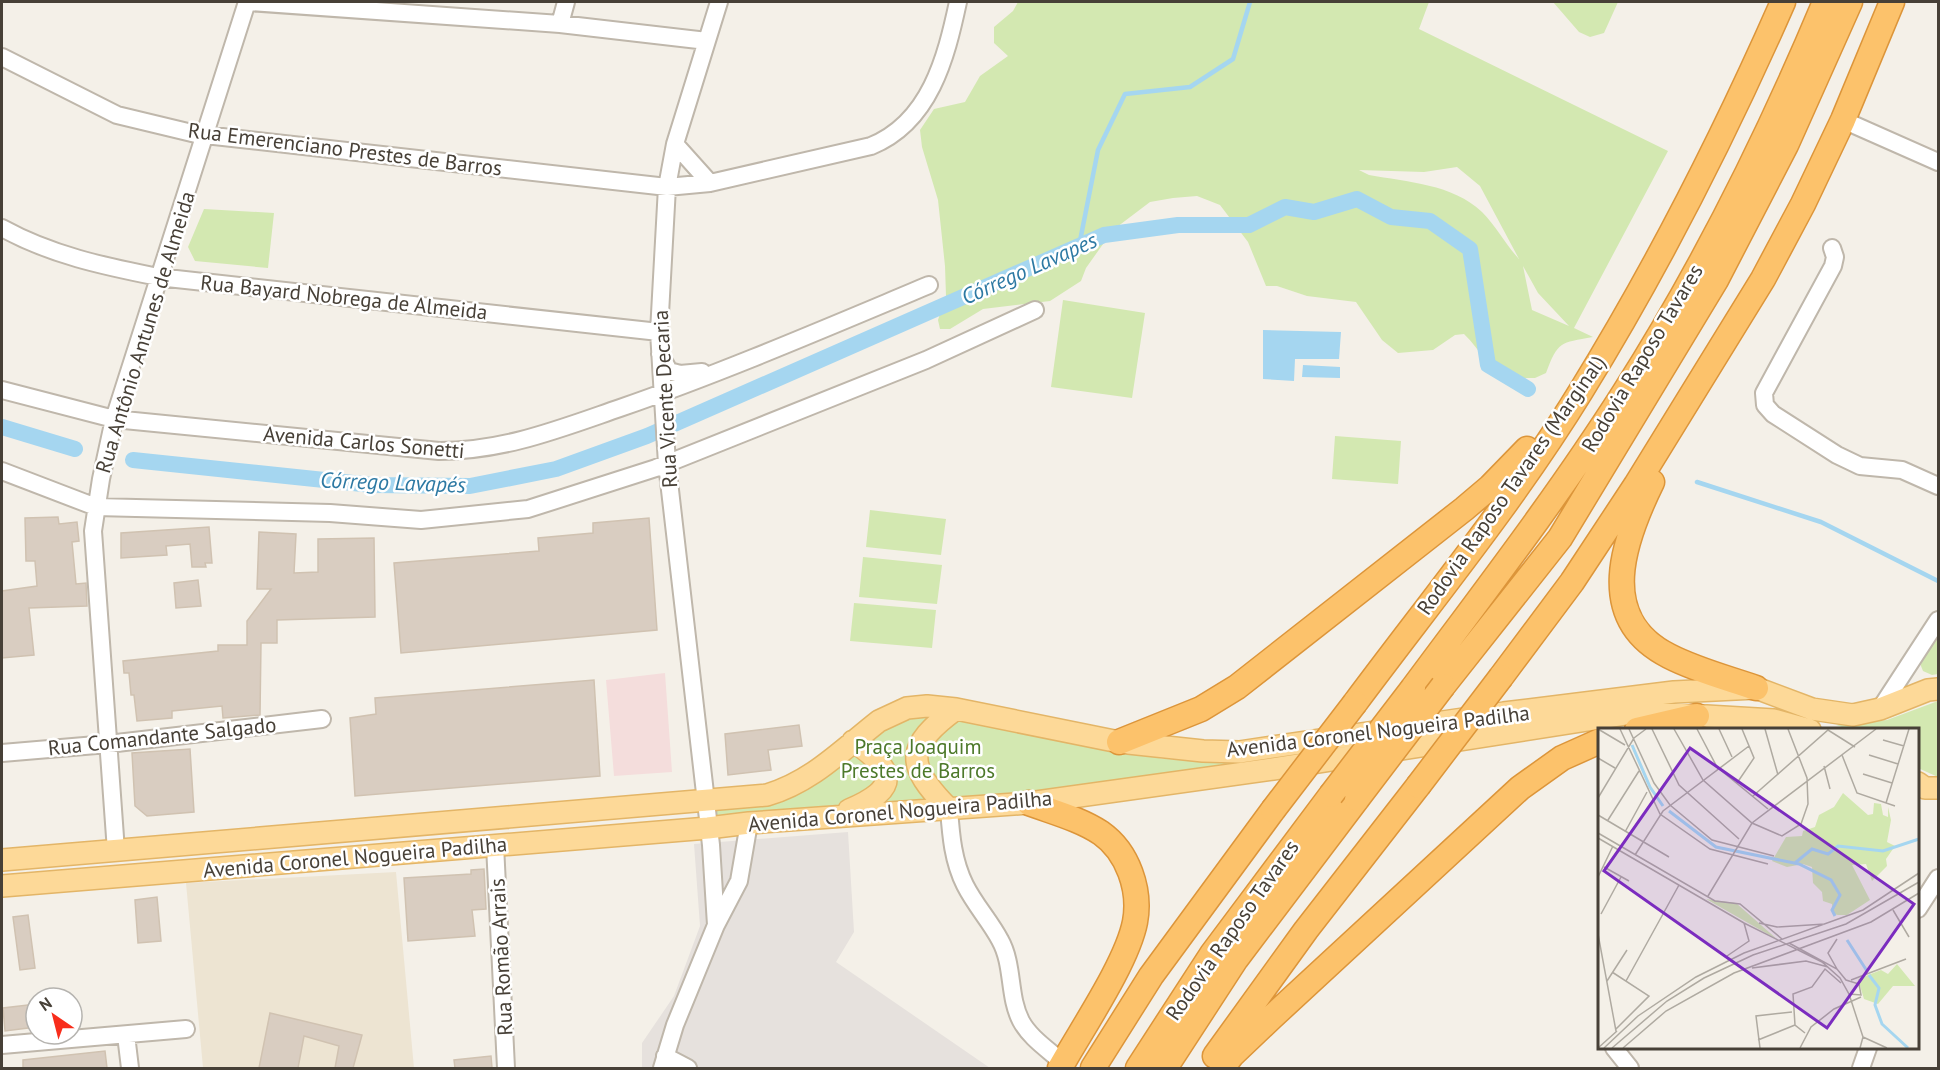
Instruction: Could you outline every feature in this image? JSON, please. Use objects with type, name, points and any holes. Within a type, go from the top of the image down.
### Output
[{"type":"highway","name":"Rodovia Raposo Tavares (Marginal)","points":[[1093,1068],[1151,976],[1484,531],[1580,393],[1667,244],[1710,162],[1783,2]]},
{"type":"highway","name":"Rodovia Raposo Tavares","points":[[1138,1068],[1212,954],[1538,520],[1625,392],[1697,269],[1734,199],[1771,125],[1826,2]]},
{"type":"highway","name":"Rodovia Raposo Tavares","points":[[1165,1068],[1236,959],[1443,687],[1560,538],[1705,300],[1786,145],[1850,2]]},
{"type":"highway","points":[[1756,688],[1688,665],[1653,646],[1630,617],[1624,603],[1620,576],[1628,540],[1652,483],[1803,204],[1843,120],[1892,2]]},
{"type":"highway","points":[[1208,1068],[1306,930],[1572,582],[1636,485],[1763,279]]},
{"type":"highway","points":[[1119,742],[1202,709],[1237,687],[1490,487],[1580,393]]},
{"type":"highway","points":[[1642,728],[1697,716]]},
{"type":"highway","points":[[1222,1068],[1256,1032],[1520,788],[1562,758],[1598,741]]},
{"type":"highway","points":[[1029,802],[1101,834],[1124,859],[1134,886],[1136,914],[1129,942],[1061,1066]]},
{"type":"main road","points":[[1756,688],[1831,713],[1853,715],[1880,709],[1928,690],[1938,689]]},
{"type":"main road","name":"Avenida Coronel Nogueira Padilha","points":[[2,860],[767,795],[790,788],[807,778],[879,721],[907,708],[927,706],[956,709],[1119,742],[1203,751],[1239,752],[1504,713],[1674,692],[1756,688]]},
{"type":"main road","points":[[949,809],[922,780],[916,758],[925,735],[956,709]]},
{"type":"main road","name":"Avenida Coronel Nogueira Padilha","points":[[2,886],[749,823],[1029,802],[1274,769],[1639,712],[1774,720],[1806,728]]},
{"type":"main road","points":[[835,816],[871,800],[886,783],[887,777],[880,762],[853,741]]},
{"type":"street","points":[[248,2],[415,7],[707,40]]},
{"type":"street","name":"Rua Antônio Antunes de Almeida","points":[[116,850],[93,531],[96,507],[113,426],[158,277],[248,2]]},
{"type":"street","points":[[560,24],[566,2]]},
{"type":"street","name":"Rua Vicente Decaria","points":[[705,801],[666,458],[659,332],[667,187],[675,144],[719,2]]},
{"type":"street","name":"Rua Emerenciano Prestes de Barros","points":[[2,57],[117,115],[206,136],[667,187],[710,183],[872,146],[891,138],[930,93],[948,47],[958,2]]},
{"type":"street","points":[[1843,120],[1938,162]]},
{"type":"street","points":[[675,144],[710,183]]},
{"type":"street","name":"Rua Bayard Nobrega de Almeida","points":[[2,228],[30,244],[90,264],[158,277],[659,332]]},
{"type":"street","points":[[1832,248],[1835,257],[1833,266],[1764,393],[1765,405],[1773,414],[1844,459],[1860,466],[1902,470],[1938,486]]},
{"type":"street","name":"Avenida Carlos Sonetti","points":[[2,390],[113,426],[440,451],[470,451],[502,447],[662,401],[752,359],[928,285]]},
{"type":"street","points":[[2,471],[96,507],[330,513],[421,520],[528,509],[624,479],[666,458],[926,360],[1035,310]]},
{"type":"street","name":"Avenida Carlos Sonetti","points":[[660,354],[669,371],[680,374],[696,374],[752,359]]},
{"type":"street","points":[[624,479],[650,482],[660,488],[671,503]]},
{"type":"street","points":[[1880,709],[1938,620]]},
{"type":"street","name":"Rua Comandante Salgado","points":[[2,753],[108,744],[322,719]]},
{"type":"street","points":[[705,801],[716,925]]},
{"type":"street","points":[[949,809],[952,850],[958,868],[974,900],[1000,940],[1009,961],[1014,1002],[1020,1020],[1061,1066]]},
{"type":"street","points":[[688,1068],[664,1062],[716,925],[739,881],[749,823]]},
{"type":"street","name":"Rua Romão Arrais","points":[[495,845],[506,1068]]},
{"type":"street","points":[[1919,906],[1938,878]]},
{"type":"street","points":[[2,1045],[186,1029]]},
{"type":"street","points":[[126,1035],[130,1068]]},
{"type":"street","points":[[1616,1049],[1630,1068]]},
{"type":"street","points":[[1861,1068],[1867,1049]]},
{"type":"shaded area","points":[[665,673],[672,772],[614,776],[606,680]]},
{"type":"shaded area","points":[[848,832],[854,932],[836,962],[990,1068],[642,1068],[642,1043],[674,996],[700,926],[694,844]]},
{"type":"shaded area","points":[[396,872],[414,1068],[203,1068],[186,883]]},
{"type":"green space","points":[[1018,2],[1429,2],[1419,29],[1668,151],[1574,328],[1593,337],[1562,345],[1557,349],[1546,373],[1535,378],[1514,378],[1509,386],[1496,374],[1464,334],[1455,335],[1433,350],[1398,353],[1382,340],[1356,302],[1307,296],[1277,286],[1266,286],[1248,242],[1220,205],[1197,196],[1150,202],[1113,230],[1086,268],[1081,281],[1050,301],[983,309],[950,329],[940,329],[938,320],[946,296],[945,266],[938,200],[922,147],[920,130],[934,109],[965,102],[980,76],[1008,56],[994,43],[994,27],[1013,11]],"holes":[[[1457,167],[1480,186],[1519,259],[1482,212],[1457,195],[1414,182],[1369,175],[1359,170],[1424,172]],[[1523,266],[1538,293],[1569,326],[1532,310]]]},
{"type":"green space","points":[[1553,2],[1618,2],[1604,33],[1590,37],[1579,32]]},
{"type":"green space","points":[[204,209],[274,213],[268,268],[195,261],[188,247]]},
{"type":"green space","points":[[1063,300],[1145,313],[1132,398],[1051,387]]},
{"type":"green space","points":[[1335,436],[1401,441],[1398,484],[1332,479]]},
{"type":"green space","points":[[870,510],[946,519],[941,555],[866,547]]},
{"type":"green space","points":[[863,557],[942,565],[937,604],[859,597]]},
{"type":"green space","points":[[854,603],[936,610],[932,648],[850,641]]},
{"type":"green space","points":[[1938,632],[1938,674],[1932,675],[1923,671],[1919,661]]},
{"type":"green space","points":[[1938,701],[1938,777],[1919,768],[1919,728],[1845,728],[1836,725],[1887,720]]},
{"type":"green space","name":"Praça Joaquim Prestes de Barros","points":[[935,715],[1164,759],[1203,760],[1301,751],[1297,759],[1065,792],[962,797],[713,818],[712,809],[783,800],[808,790],[898,718]]},
{"type":"water","points":[[1263,330],[1341,332],[1339,359],[1295,359],[1294,381],[1263,379]]},
{"type":"water","points":[[1303,365],[1340,367],[1340,378],[1302,377]]},
{"type":"building","points":[[58,517],[59,524],[77,522],[79,541],[72,542],[76,584],[86,583],[87,606],[29,608],[34,655],[2,658],[2,591],[37,586],[35,561],[26,561],[25,518]]},
{"type":"building","points":[[649,518],[657,630],[401,653],[394,563],[539,551],[538,538],[593,533],[593,523]]},
{"type":"building","points":[[209,527],[212,563],[205,563],[206,567],[192,567],[190,544],[166,546],[167,555],[121,558],[121,533]]},
{"type":"building","points":[[259,532],[296,534],[294,573],[318,572],[318,539],[374,538],[375,617],[277,620],[277,643],[261,643],[260,715],[223,718],[222,706],[172,711],[172,718],[137,721],[129,673],[124,673],[123,661],[218,651],[218,645],[247,645],[247,621],[271,589],[257,589]]},
{"type":"building","points":[[198,580],[201,606],[176,608],[174,583]]},
{"type":"building","points":[[594,680],[600,776],[355,796],[350,718],[376,714],[375,698]]},
{"type":"building","points":[[799,725],[802,746],[768,750],[771,770],[728,775],[725,734]]},
{"type":"building","points":[[190,749],[194,812],[147,816],[135,806],[132,753]]},
{"type":"building","points":[[484,869],[486,909],[472,910],[475,936],[408,941],[404,878],[471,874],[471,870]]},
{"type":"building","points":[[157,897],[161,941],[138,943],[135,900]]},
{"type":"building","points":[[28,915],[35,968],[20,970],[13,917]]},
{"type":"building","points":[[24,1005],[24,1029],[5,1031],[3,1008]]},
{"type":"building","points":[[270,1013],[362,1035],[353,1068],[335,1068],[339,1046],[304,1036],[298,1068],[259,1068]]},
{"type":"building","points":[[105,1051],[107,1068],[23,1068],[23,1060]]},
{"type":"building","points":[[491,1056],[492,1068],[455,1068],[454,1060]]},
{"type":"waterway","points":[[1079,246],[1098,150],[1125,94],[1190,87],[1233,59],[1250,2]]},
{"type":"waterway","name":"Córrego Lavapes","points":[[133,460],[372,485],[470,486],[556,469],[647,436],[1104,235],[1178,225],[1249,225],[1285,207],[1314,212],[1357,199],[1391,217],[1430,221],[1470,249],[1488,365],[1528,389]]},
{"type":"waterway","name":"Córrego Lavapés","points":[[2,427],[75,449]]},
{"type":"waterway","name":"Córrego Lavapes","points":[[1697,482],[1821,522],[1938,581]]}]
